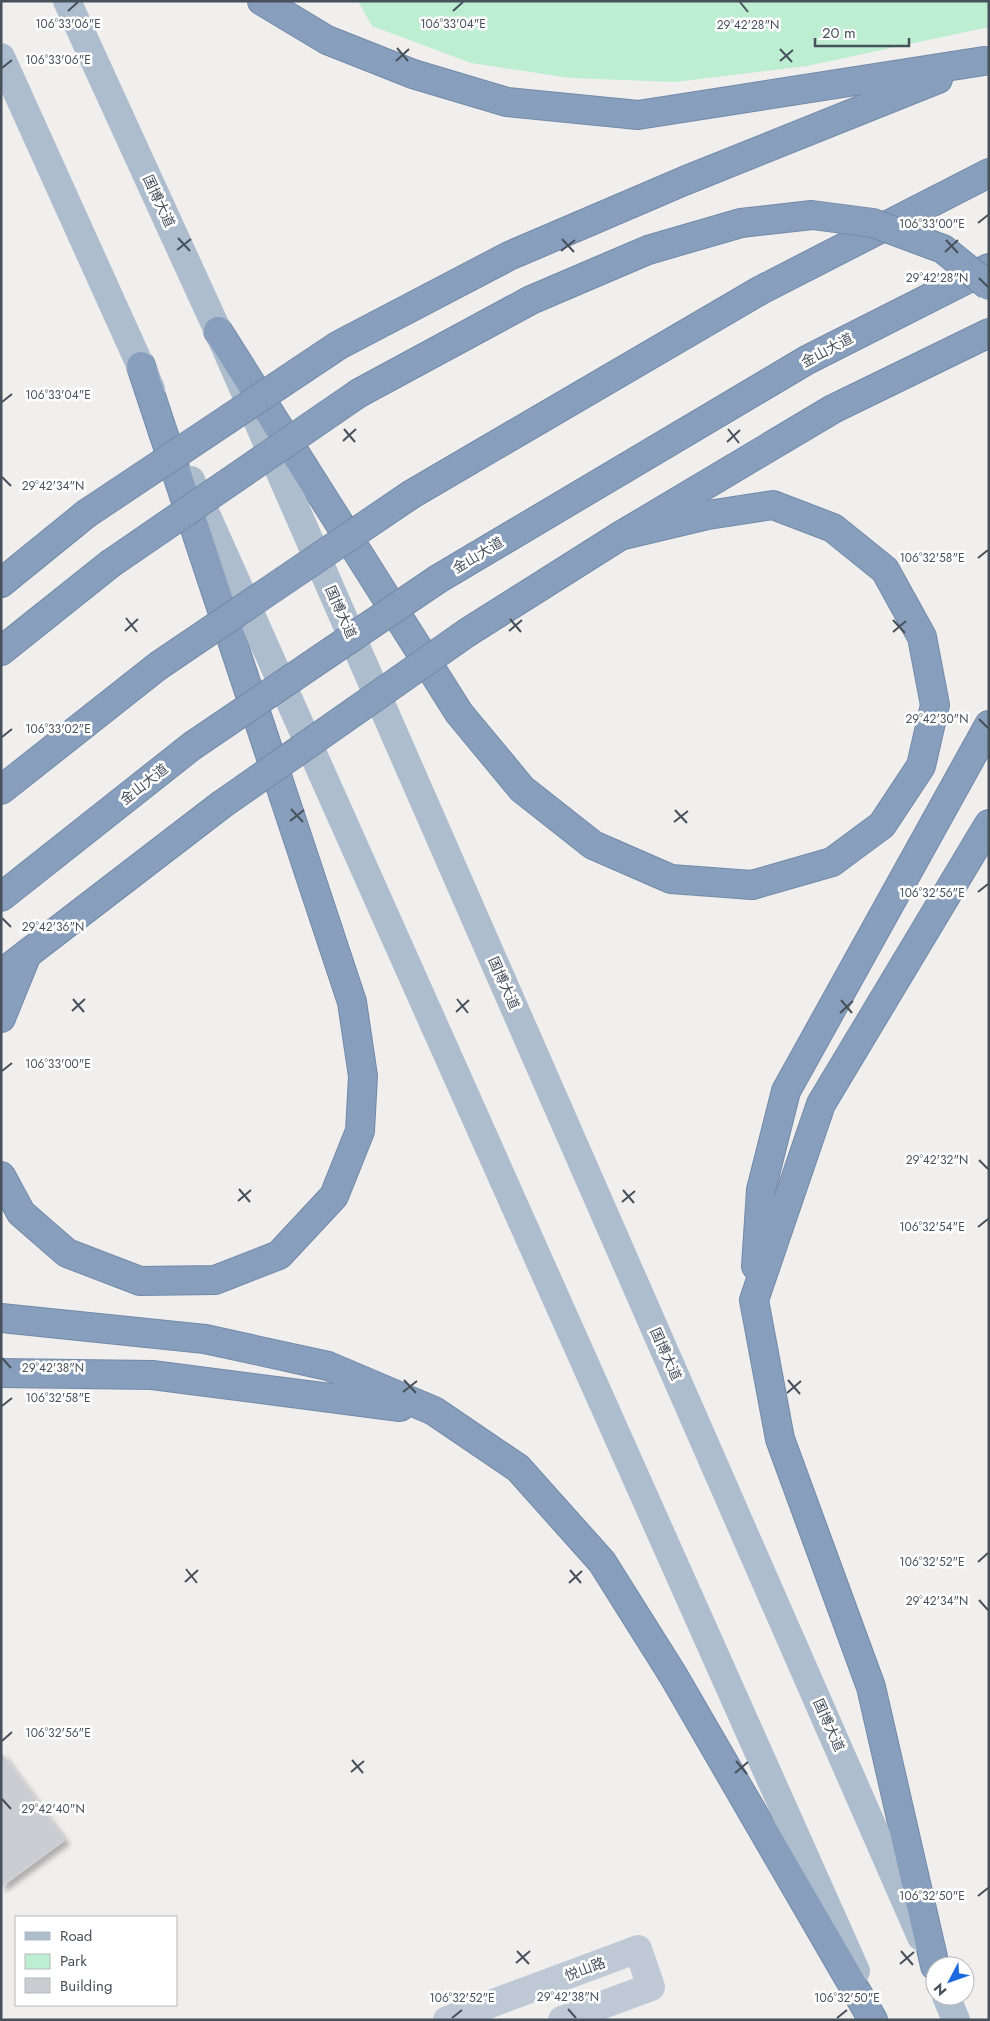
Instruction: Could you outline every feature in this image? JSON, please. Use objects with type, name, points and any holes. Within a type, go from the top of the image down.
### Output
[{"type":"highway","points":[[262,1],[327,40],[413,74],[507,102],[638,115],[986,60]]},
{"type":"highway","points":[[1,583],[86,514],[339,345],[509,256],[684,181],[986,60]]},
{"type":"highway","points":[[1,790],[158,666],[412,494],[761,290],[989,173]]},
{"type":"highway","points":[[1,651],[110,564],[359,393],[531,300],[648,250],[741,223],[812,215],[873,223],[943,249],[989,286]]},
{"type":"highway","name":"金山大道","points":[[1,897],[192,746],[438,579],[807,360],[989,268]]},
{"type":"highway","points":[[218,331],[459,713],[522,789],[593,845],[671,879],[752,885],[832,862],[882,825],[921,766],[935,705],[922,636],[884,570],[832,528],[773,505],[708,515],[620,536]]},
{"type":"highway","points":[[1,974],[220,805],[468,632],[620,536],[833,409],[989,333]]},
{"type":"highway","points":[[1,1176],[21,1213],[67,1253],[140,1281],[215,1280],[279,1255],[334,1196],[360,1131],[363,1076],[352,1002],[141,366]]},
{"type":"highway","points":[[932,1956],[871,1688],[780,1439],[754,1300],[761,1190],[786,1090],[989,725]]},
{"type":"highway","points":[[754,1300],[821,1104],[989,824]]},
{"type":"highway","points":[[1,1018],[28,952]]},
{"type":"highway","points":[[1,1318],[214,1341],[328,1366],[434,1411],[518,1468],[602,1562],[673,1675],[873,2020]]},
{"type":"highway","points":[[1,1373],[152,1375],[434,1411]]},
{"type":"main road","name":"国博大道","points":[[67,1],[218,331],[930,1956]]},
{"type":"main road","points":[[1,57],[141,366],[878,2020]]},
{"type":"main road","name":"悦山路","points":[[447,2020],[638,1949],[651,1987],[562,2020]]},
{"type":"main road","points":[[950,2006],[956,2020]]},
{"type":"green space","points":[[358,1],[989,1],[989,27],[807,66],[675,82],[570,78],[471,63],[372,26]]},
{"type":"building","points":[[1,1752],[65,1840],[1,1887]]}]
